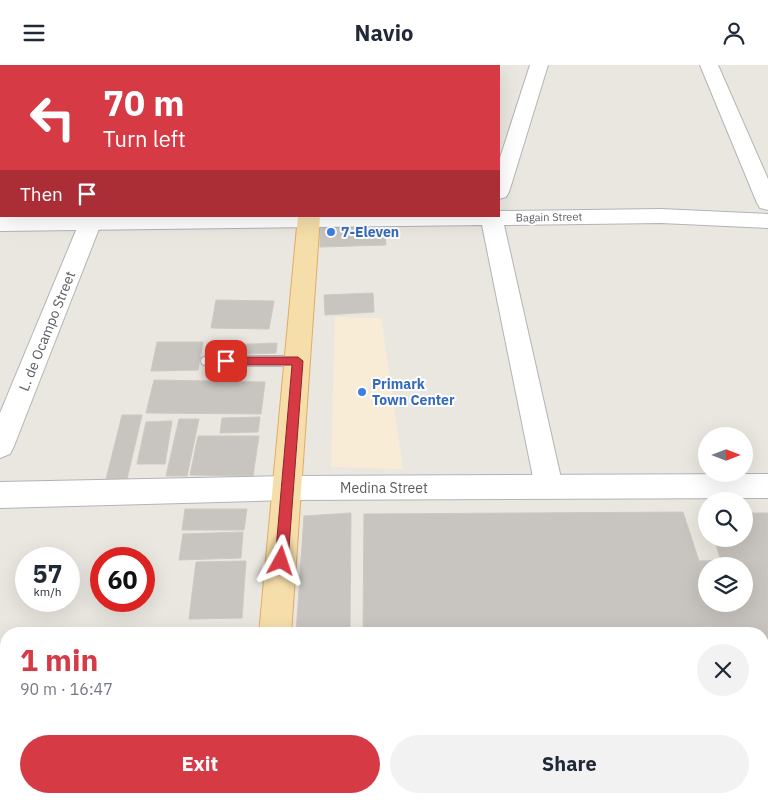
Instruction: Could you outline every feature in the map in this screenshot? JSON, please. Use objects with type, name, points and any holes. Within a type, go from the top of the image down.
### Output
[{"type":"main road","points":[[276,627],[309,218]]},
{"type":"street","points":[[500,189],[539,65]]},
{"type":"street","points":[[710,65],[768,203]]},
{"type":"street","name":"Bagain Street","points":[[500,217],[661,215],[768,221]]},
{"type":"street","points":[[491,217],[549,487]]},
{"type":"street","name":"Bagain Street","points":[[0,224],[92,220],[491,217]]},
{"type":"street","name":"L. de Ocampo Street","points":[[0,446],[92,220]]},
{"type":"street","name":"Medina Street","points":[[0,495],[288,488],[768,486]]},
{"type":"lane","points":[[208,361],[298,361]]},
{"type":"shaded area","name":"Primark Town Center","points":[[335,317],[381,318],[403,469],[331,467]]},
{"type":"building","points":[[384,225],[386,245],[320,247],[320,227]]},
{"type":"building","points":[[373,293],[374,312],[325,315],[324,295]]},
{"type":"building","points":[[216,300],[274,301],[269,329],[211,328]]},
{"type":"building","points":[[157,342],[203,342],[198,370],[151,371]]},
{"type":"building","points":[[277,343],[276,353],[224,355],[225,345]]},
{"type":"building","points":[[154,380],[265,382],[261,414],[146,413]]},
{"type":"building","points":[[122,415],[142,415],[127,479],[106,479]]},
{"type":"building","points":[[260,417],[258,432],[220,433],[222,418]]},
{"type":"building","points":[[179,419],[199,419],[187,476],[166,476]]},
{"type":"building","points":[[172,421],[165,464],[137,464],[146,422]]},
{"type":"building","points":[[198,436],[259,436],[253,476],[190,475]]},
{"type":"building","points":[[185,509],[247,509],[244,530],[182,530]]},
{"type":"building","points":[[683,512],[698,558],[698,612],[753,612],[753,559],[768,559],[768,627],[363,627],[364,514]]},
{"type":"building","points":[[351,513],[350,627],[296,627],[304,516]]},
{"type":"building","points":[[753,513],[768,513],[768,560],[753,560],[753,557],[720,557],[717,547],[753,547]]},
{"type":"building","points":[[243,532],[241,558],[179,560],[183,534]]},
{"type":"building","points":[[246,561],[242,618],[189,619],[196,562]]},
{"type":"place","name":"7-Eleven","points":[[331,232]]},
{"type":"place","name":"Primark Town Center","points":[[362,392]]},
{"type":"route","points":[[226,361],[298,361],[281,561]]}]
